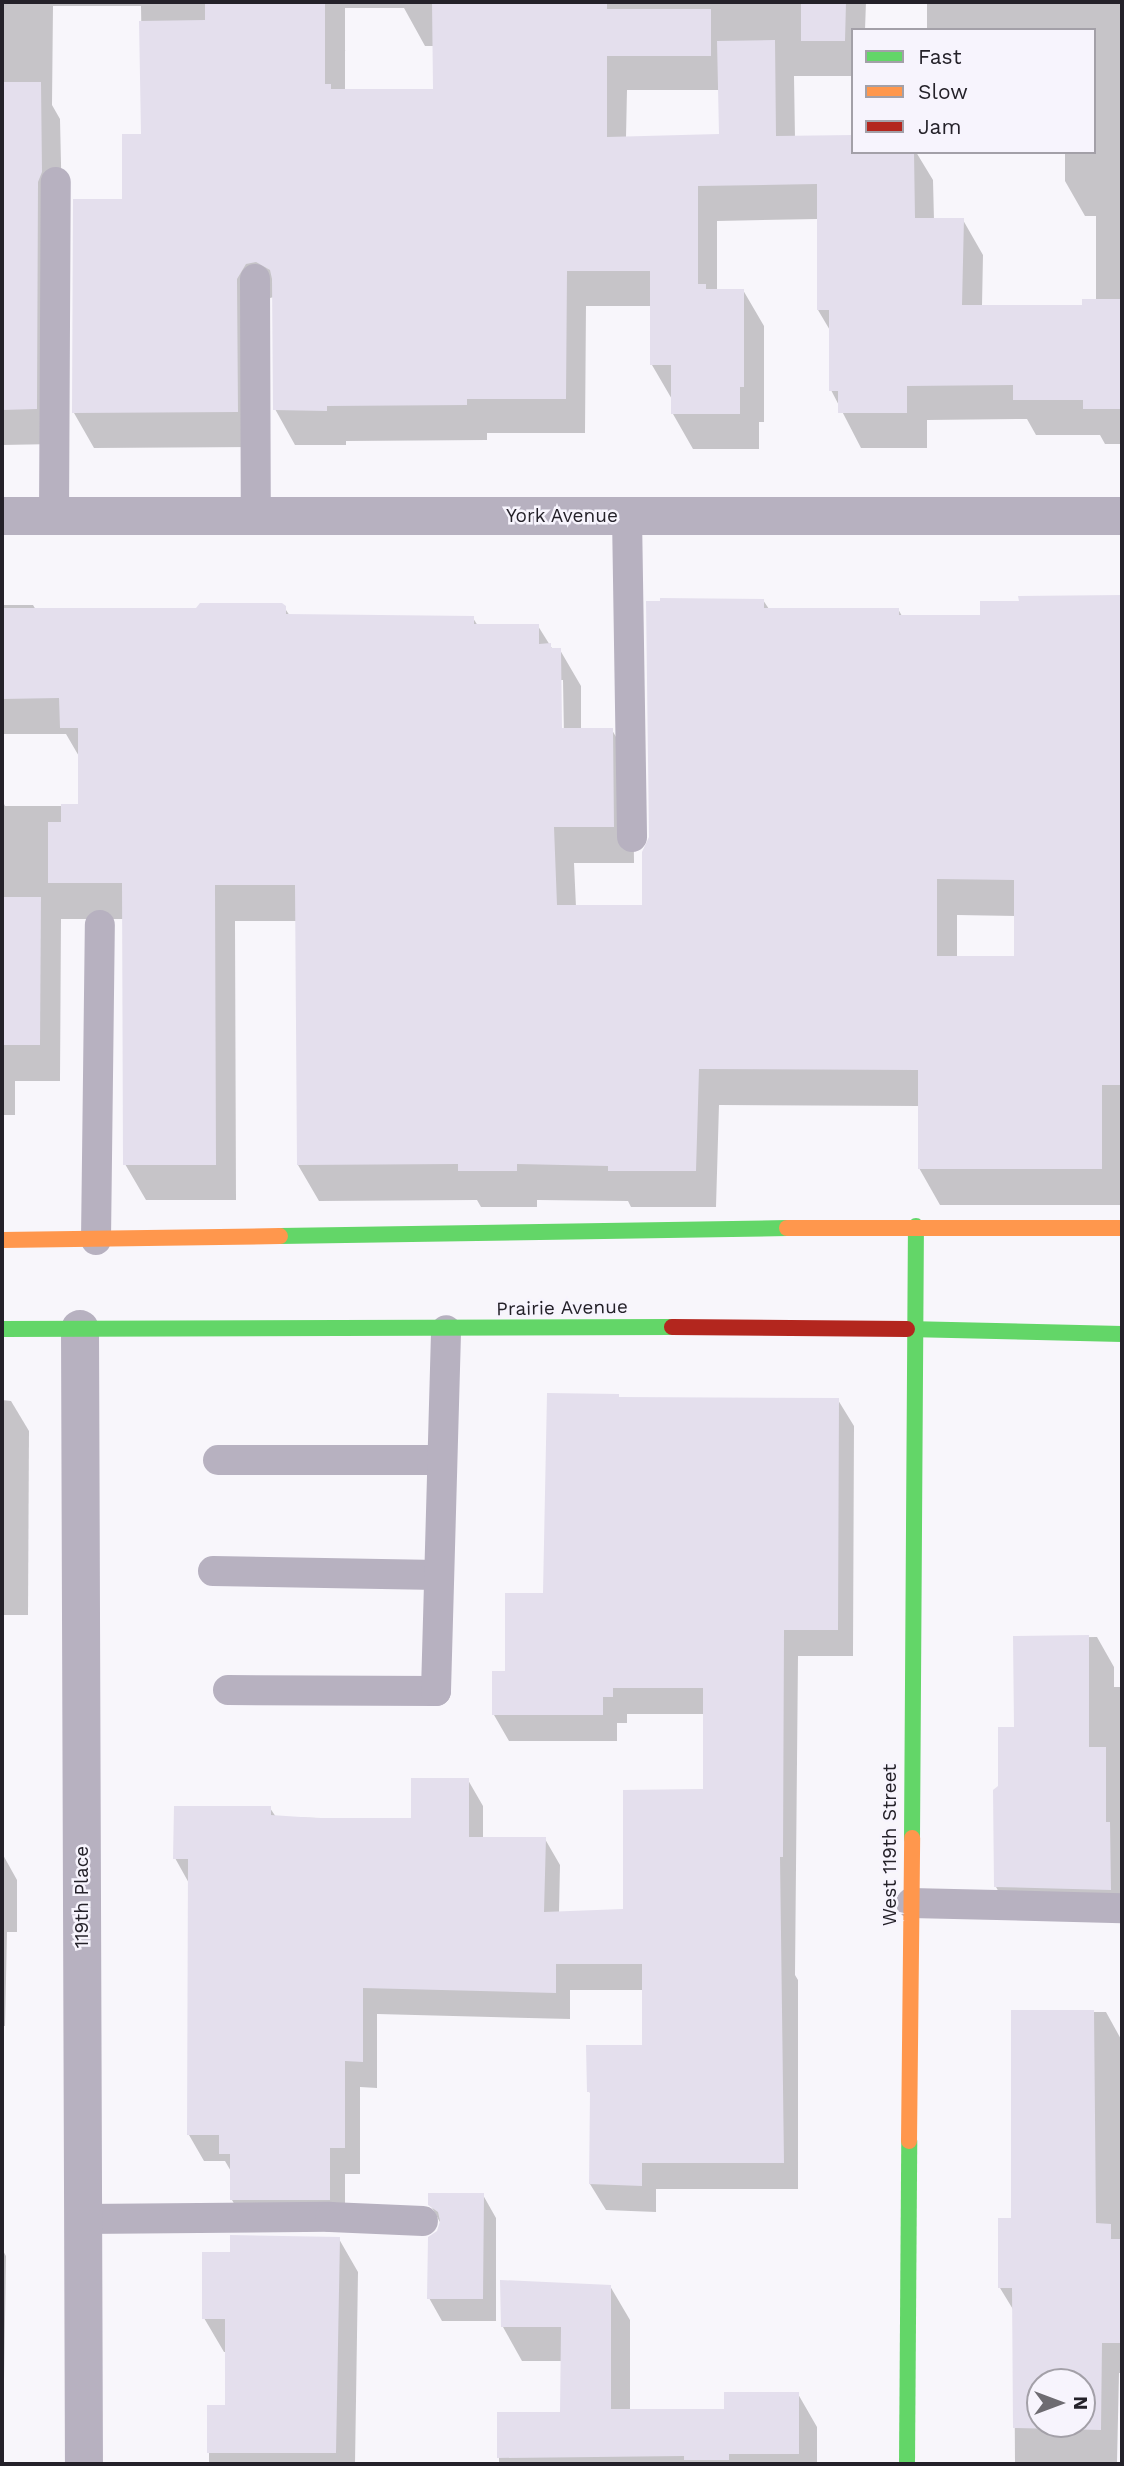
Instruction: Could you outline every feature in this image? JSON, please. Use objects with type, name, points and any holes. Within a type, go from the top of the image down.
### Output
[{"type":"main road","points":[[2,1240],[916,1226],[1122,1228]]},
{"type":"main road","name":"West 119th Street","points":[[907,2464],[916,1226]]},
{"type":"main road","name":"Prairie Avenue","points":[[2,1329],[446,1330],[829,1326],[915,1331],[1122,1334]]},
{"type":"street","name":"York Avenue","points":[[2,516],[1122,516]]},
{"type":"street","name":"119th Place","points":[[80,1329],[84,2464]]},
{"type":"lane","points":[[54,516],[56,182]]},
{"type":"lane","points":[[255,279],[256,516]]},
{"type":"lane","points":[[627,516],[632,837]]},
{"type":"lane","points":[[96,1240],[100,925]]},
{"type":"lane","points":[[229,1690],[436,1691],[446,1330]]},
{"type":"lane","points":[[218,1460],[442,1460]]},
{"type":"lane","points":[[212,1571],[438,1575]]},
{"type":"lane","points":[[911,1903],[1122,1908]]},
{"type":"lane","points":[[84,2219],[330,2217],[423,2221]]},
{"type":"building","points":[[205,2],[325,2],[325,84],[331,84],[331,89],[433,89],[432,2],[607,2],[607,9],[711,9],[711,56],[607,56],[607,137],[719,134],[717,41],[775,40],[776,136],[851,135],[851,154],[914,154],[915,218],[964,218],[962,305],[1082,305],[1082,299],[1122,299],[1122,409],[1083,409],[1083,400],[1013,400],[1013,385],[907,386],[907,413],[838,413],[838,391],[829,391],[829,310],[817,310],[817,184],[698,186],[698,284],[706,284],[706,289],[744,289],[744,387],[740,387],[740,414],[671,414],[671,365],[650,365],[650,271],[567,271],[566,399],[467,399],[467,405],[327,406],[327,411],[273,410],[272,279],[270,270],[256,262],[246,264],[237,279],[238,412],[72,413],[73,199],[122,199],[122,134],[141,134],[139,21],[205,20]]},
{"type":"building","points":[[801,2],[846,2],[845,41],[801,41]]},
{"type":"building","points":[[2,82],[41,82],[42,172],[38,182],[37,409],[2,410]]},
{"type":"building","points":[[1122,595],[1122,1085],[1102,1085],[1102,1169],[918,1169],[918,1070],[699,1069],[696,1171],[608,1171],[608,1166],[517,1164],[517,1171],[458,1171],[458,1164],[297,1165],[295,885],[215,885],[216,1165],[123,1165],[122,883],[48,883],[48,822],[61,822],[61,804],[78,804],[78,728],[60,728],[59,698],[2,699],[2,608],[196,608],[200,603],[282,603],[286,606],[286,614],[474,616],[474,624],[539,624],[539,644],[551,643],[551,648],[561,648],[562,728],[613,728],[614,827],[554,827],[557,905],[642,905],[642,852],[649,837],[646,601],[660,601],[660,598],[764,599],[764,608],[899,608],[899,615],[980,615],[980,601],[1019,601],[1018,596]],"holes":[[[937,879],[1014,880],[1014,956],[937,956]]]},
{"type":"building","points":[[2,897],[41,897],[40,1045],[2,1045]]},
{"type":"building","points":[[547,1393],[619,1394],[619,1397],[839,1398],[838,1630],[784,1630],[783,1857],[780,1857],[784,2163],[642,2163],[642,2186],[589,2184],[590,2092],[587,2092],[586,2045],[642,2045],[642,1964],[556,1964],[556,1993],[363,1988],[363,2062],[345,2061],[345,2148],[330,2148],[330,2200],[230,2200],[230,2154],[219,2154],[219,2135],[187,2135],[188,1859],[173,1859],[174,1806],[271,1806],[271,1815],[411,1818],[411,1778],[469,1778],[469,1837],[546,1837],[544,1912],[623,1909],[623,1790],[703,1789],[703,1688],[613,1688],[613,1697],[603,1697],[603,1715],[492,1715],[492,1671],[505,1671],[505,1593],[543,1593]]},
{"type":"building","points":[[1089,1635],[1089,1747],[1106,1747],[1106,1822],[1110,1822],[1111,1890],[994,1887],[993,1790],[998,1786],[998,1727],[1014,1727],[1013,1636]]},
{"type":"building","points":[[1011,2010],[1094,2010],[1096,2223],[1111,2224],[1111,2239],[1120,2239],[1120,2343],[1102,2343],[1101,2430],[1096,2430],[1096,2368],[1026,2368],[1026,2428],[1013,2428],[1012,2288],[998,2288],[998,2218],[1011,2218]]},
{"type":"building","points":[[428,2193],[484,2193],[483,2299],[427,2299],[428,2237],[437,2231],[440,2221],[438,2212],[428,2205]]},
{"type":"building","points":[[230,2235],[340,2237],[336,2453],[207,2453],[207,2405],[225,2405],[225,2319],[202,2319],[202,2252],[230,2252]]},
{"type":"building","points":[[500,2280],[611,2285],[611,2409],[724,2409],[724,2392],[799,2392],[799,2454],[729,2454],[729,2460],[684,2460],[684,2456],[497,2458],[497,2412],[560,2412],[561,2327],[501,2327]]},
{"type":"traffic: fast","points":[[912,1838],[916,1226]]},
{"type":"traffic: fast","points":[[280,1236],[787,1228]]},
{"type":"traffic: fast","points":[[2,1329],[672,1327]]},
{"type":"traffic: fast","points":[[907,1329],[1122,1334]]},
{"type":"traffic: fast","points":[[907,2464],[909,2141]]},
{"type":"traffic: slow","points":[[787,1228],[1122,1228]]},
{"type":"traffic: slow","points":[[2,1240],[280,1236]]},
{"type":"traffic: slow","points":[[909,2141],[912,1838]]},
{"type":"traffic: jam","points":[[672,1327],[907,1329]]}]
